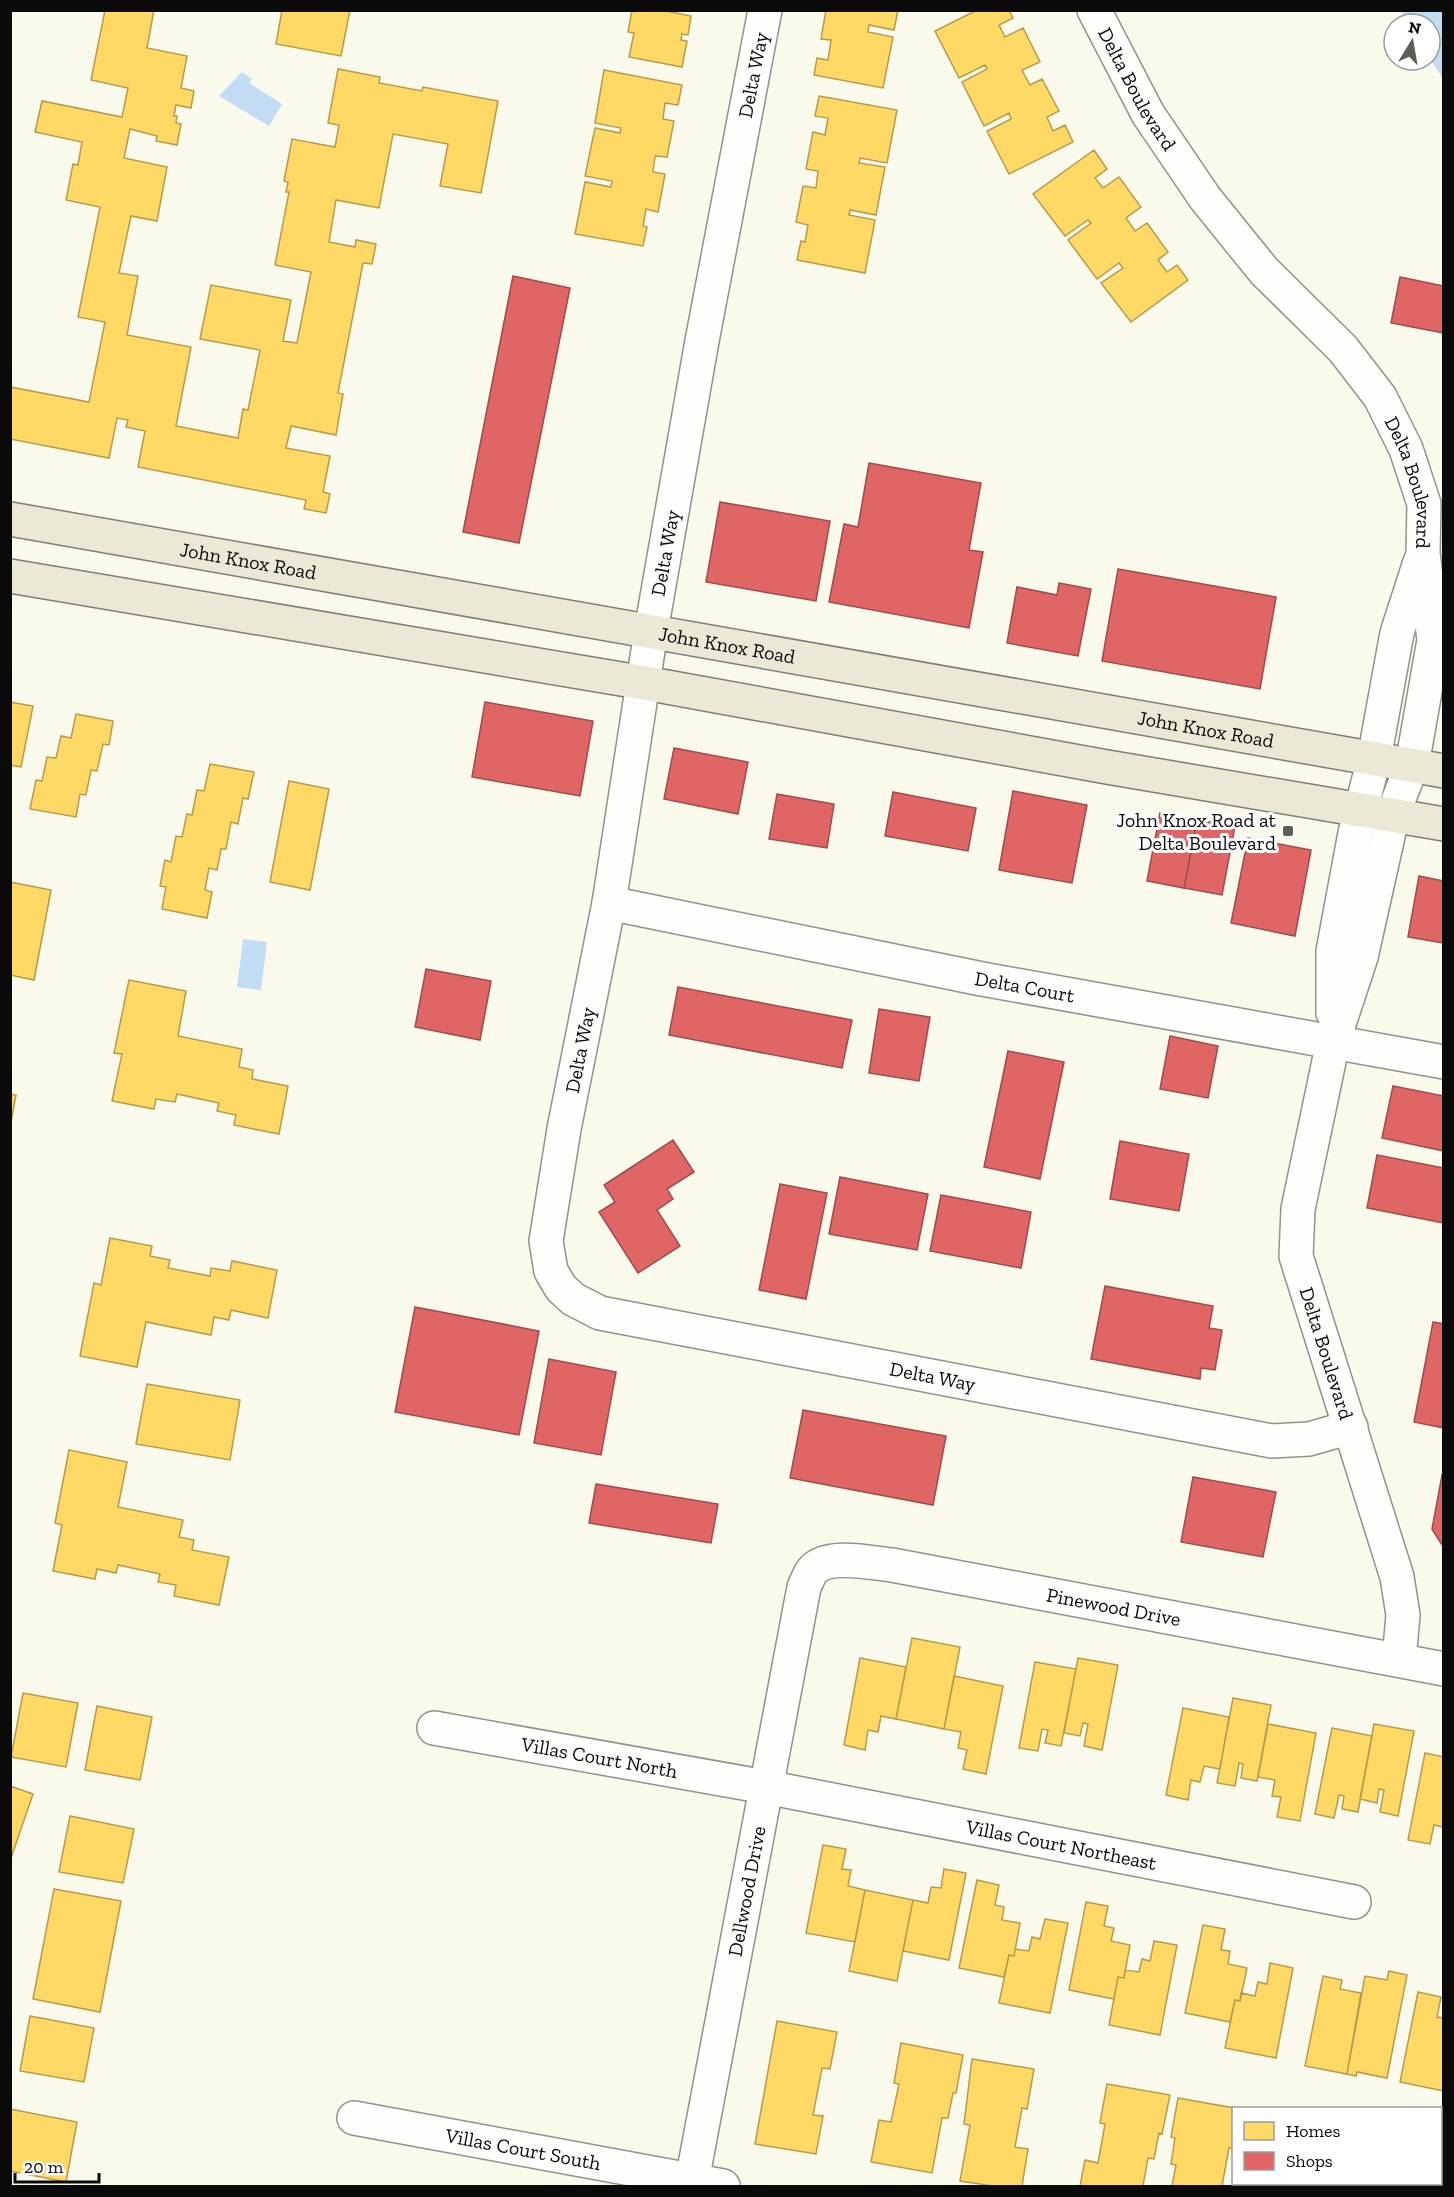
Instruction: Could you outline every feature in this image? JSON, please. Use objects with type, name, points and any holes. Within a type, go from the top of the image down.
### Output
[{"type":"main road","name":"John Knox Road","points":[[10,519],[1428,768]]},
{"type":"main road","points":[[10,576],[645,683],[1107,767],[1443,824]]},
{"type":"street","name":"Delta Way","points":[[765,10],[704,329],[651,631],[645,683],[609,903],[564,1129],[546,1240],[551,1271],[561,1288],[573,1299],[600,1313],[1272,1442],[1309,1439],[1351,1427]]},
{"type":"street","name":"Delta Boulevard","points":[[1094,10],[1148,114],[1204,198],[1264,271],[1343,348],[1380,397],[1406,449],[1424,504],[1423,553],[1434,640],[1428,768],[1393,814],[1361,957],[1333,1042],[1299,1206],[1296,1256],[1397,1577],[1403,1615],[1399,1660]]},
{"type":"street","name":"Delta Boulevard","points":[[1333,1042],[1333,951],[1360,809],[1374,759],[1397,633],[1423,553]]},
{"type":"street","name":"Delta Court","points":[[609,903],[982,979],[1443,1062]]},
{"type":"street","name":"Pinewood Drive","points":[[802,1597],[813,1569],[822,1564],[845,1560],[892,1565],[1443,1669]]},
{"type":"street","name":"Dellwood Drive","points":[[691,2183],[802,1597]]},
{"type":"street","name":"Villas Court North","points":[[434,1728],[766,1788]]},
{"type":"street","name":"Villas Court Northeast","points":[[766,1788],[1354,1902]]},
{"type":"street","name":"Villas Court South","points":[[354,2118],[691,2183],[723,2187]]},
{"type":"water","points":[[1443,11],[1443,79],[1439,72],[1442,72],[1442,12],[1402,12]]},
{"type":"water","points":[[242,72],[252,79],[249,83],[282,104],[269,126],[219,96]]},
{"type":"water","points":[[243,939],[267,942],[261,990],[237,987]]},
{"type":"building: Homes","points":[[105,10],[154,10],[147,48],[187,56],[181,88],[194,91],[191,108],[176,105],[174,116],[177,116],[176,123],[181,124],[177,145],[156,141],[157,136],[130,129],[124,158],[167,167],[157,221],[131,216],[119,273],[138,276],[127,335],[191,347],[176,426],[238,438],[243,409],[248,410],[260,350],[200,339],[211,285],[291,300],[283,341],[297,343],[311,272],[275,265],[289,192],[286,192],[288,182],[284,181],[292,139],[335,147],[339,125],[328,123],[338,69],[380,77],[379,83],[422,91],[423,87],[498,101],[481,193],[440,186],[448,144],[393,134],[379,208],[336,200],[329,242],[355,247],[356,240],[376,244],[372,264],[363,263],[338,393],[343,394],[336,435],[291,426],[286,448],[330,456],[323,492],[330,494],[326,513],[304,509],[306,500],[138,467],[145,431],[126,427],[128,420],[117,418],[109,458],[10,439],[10,387],[89,402],[105,322],[78,317],[100,207],[66,200],[73,164],[78,165],[82,142],[35,132],[42,101],[122,117],[128,88],[91,80]]},
{"type":"building: Homes","points":[[282,10],[350,10],[341,56],[276,44]]},
{"type":"building: Homes","points":[[632,10],[661,10],[691,16],[688,35],[682,34],[681,40],[687,41],[682,67],[629,57],[634,33],[628,32]]},
{"type":"building: Homes","points":[[826,10],[898,10],[894,30],[869,25],[868,32],[893,37],[883,88],[814,75],[817,58],[828,60],[831,40],[821,39]]},
{"type":"building: Homes","points":[[977,10],[1009,10],[1013,18],[999,25],[1005,37],[1023,28],[1040,62],[1022,70],[1030,85],[1042,79],[1059,111],[1047,117],[1053,131],[1065,125],[1073,142],[1009,174],[987,131],[1011,119],[1009,113],[984,126],[962,82],[987,69],[985,65],[959,78],[935,31]]},
{"type":"building: Homes","points":[[604,70],[682,85],[678,105],[665,103],[663,119],[674,121],[667,157],[655,156],[653,172],[665,174],[658,212],[646,209],[643,226],[647,227],[643,246],[575,234],[585,182],[611,187],[612,181],[585,176],[595,128],[620,133],[621,128],[595,123]]},
{"type":"building: Homes","points":[[819,96],[897,110],[887,163],[860,158],[859,163],[885,167],[876,215],[850,210],[849,215],[875,220],[865,273],[797,260],[801,241],[805,242],[808,225],[796,222],[803,186],[816,188],[818,171],[806,169],[813,132],[825,135],[828,118],[815,116]]},
{"type":"building: Homes","points":[[1094,150],[1107,169],[1095,178],[1103,188],[1119,177],[1141,207],[1126,218],[1135,231],[1147,223],[1168,252],[1158,260],[1167,272],[1177,265],[1188,280],[1131,322],[1101,283],[1123,268],[1119,263],[1097,279],[1068,240],[1091,223],[1088,220],[1065,236],[1033,194]]},
{"type":"building: Homes","points":[[10,702],[33,706],[21,767],[10,765]]},
{"type":"building: Homes","points":[[76,714],[113,721],[109,745],[103,744],[97,771],[91,770],[86,795],[80,794],[76,817],[30,809],[36,780],[42,781],[47,757],[56,758],[61,736],[71,738]]},
{"type":"building: Homes","points":[[210,764],[254,772],[248,799],[243,798],[238,824],[231,822],[226,849],[221,849],[217,870],[209,868],[205,890],[212,892],[207,918],[162,909],[166,887],[160,886],[165,860],[171,862],[176,836],[182,837],[187,814],[192,815],[197,790],[204,791]]},
{"type":"building: Homes","points":[[289,781],[329,789],[310,890],[270,882]]},
{"type":"building: Homes","points":[[10,882],[51,890],[34,980],[10,975]]},
{"type":"building: Homes","points":[[129,980],[186,991],[178,1036],[242,1049],[239,1067],[253,1070],[252,1079],[288,1086],[279,1134],[234,1125],[236,1115],[217,1111],[219,1103],[177,1094],[175,1102],[156,1099],[154,1109],[112,1101],[122,1054],[114,1053]]},
{"type":"building: Homes","points":[[10,1094],[16,1095],[10,1127]]},
{"type":"building: Homes","points":[[110,1238],[152,1246],[150,1256],[170,1260],[168,1268],[210,1276],[211,1268],[230,1271],[232,1261],[277,1270],[268,1318],[231,1310],[229,1320],[214,1317],[211,1335],[146,1322],[137,1367],[80,1356],[94,1283],[101,1285]]},
{"type":"building: Homes","points":[[147,1384],[240,1400],[230,1460],[136,1444]]},
{"type":"building: Homes","points":[[69,1450],[127,1462],[118,1507],[183,1520],[179,1537],[194,1540],[192,1550],[229,1557],[219,1605],[174,1596],[176,1585],[158,1582],[160,1574],[118,1565],[116,1573],[97,1569],[95,1579],[53,1571],[62,1525],[55,1523]]},
{"type":"building: Homes","points":[[912,1638],[960,1647],[944,1729],[896,1719]]},
{"type":"building: Homes","points":[[860,1658],[906,1667],[896,1719],[881,1716],[878,1732],[868,1730],[865,1750],[844,1745]]},
{"type":"building: Homes","points":[[1078,1658],[1118,1665],[1102,1750],[1084,1746],[1088,1724],[1083,1723],[1080,1736],[1064,1733]]},
{"type":"building: Homes","points":[[1035,1662],[1076,1669],[1061,1746],[1045,1743],[1048,1730],[1042,1729],[1038,1751],[1019,1748]]},
{"type":"building: Homes","points":[[954,1676],[1003,1686],[986,1774],[963,1769],[967,1750],[958,1748],[961,1732],[944,1729]]},
{"type":"building: Homes","points":[[23,1693],[78,1703],[66,1767],[11,1757]]},
{"type":"building: Homes","points":[[1233,1698],[1271,1705],[1257,1781],[1241,1778],[1243,1764],[1239,1763],[1235,1786],[1217,1783]]},
{"type":"building: Homes","points":[[97,1706],[152,1717],[140,1780],[85,1770]]},
{"type":"building: Homes","points":[[1183,1708],[1229,1717],[1220,1769],[1204,1766],[1200,1782],[1191,1780],[1188,1800],[1166,1795]]},
{"type":"building: Homes","points":[[1268,1724],[1316,1733],[1300,1821],[1277,1817],[1281,1797],[1272,1796],[1275,1780],[1258,1777]]},
{"type":"building: Homes","points":[[1374,1724],[1414,1731],[1398,1816],[1380,1812],[1384,1790],[1379,1789],[1377,1803],[1360,1799]]},
{"type":"building: Homes","points":[[1332,1728],[1372,1736],[1358,1812],[1342,1809],[1344,1796],[1339,1795],[1334,1818],[1315,1814]]},
{"type":"building: Homes","points":[[1425,1753],[1444,1757],[1444,1823],[1443,1827],[1434,1825],[1430,1844],[1408,1840]]},
{"type":"building: Homes","points":[[10,1786],[33,1794],[10,1861]]},
{"type":"building: Homes","points":[[70,1816],[134,1829],[123,1883],[59,1872]]},
{"type":"building: Homes","points":[[823,1845],[846,1849],[842,1869],[851,1870],[848,1886],[865,1890],[855,1942],[806,1933]]},
{"type":"building: Homes","points":[[944,1869],[966,1873],[949,1960],[903,1951],[913,1900],[928,1903],[931,1887],[941,1888]]},
{"type":"building: Homes","points":[[977,1880],[999,1885],[995,1905],[1004,1907],[1002,1920],[1020,1923],[1014,1956],[1009,1955],[1004,1977],[959,1968]]},
{"type":"building: Homes","points":[[54,1889],[121,1901],[100,2012],[33,1999]]},
{"type":"building: Homes","points":[[865,1890],[913,1900],[897,1981],[849,1971]]},
{"type":"building: Homes","points":[[1086,1902],[1108,1906],[1104,1926],[1114,1928],[1111,1941],[1130,1945],[1124,1978],[1118,1977],[1114,1999],[1069,1990]]},
{"type":"building: Homes","points":[[1045,1919],[1068,1923],[1050,2013],[999,2003],[1009,1955],[1014,1956],[1015,1949],[1029,1951],[1032,1937],[1040,1939]]},
{"type":"building: Homes","points":[[1203,1925],[1225,1929],[1221,1950],[1230,1951],[1228,1964],[1247,1968],[1240,2001],[1235,2000],[1230,2022],[1185,2013]]},
{"type":"building: Homes","points":[[1154,1941],[1177,1945],[1160,2035],[1109,2025],[1118,1977],[1124,1978],[1125,1970],[1139,1972],[1142,1959],[1150,1961]]},
{"type":"building: Homes","points":[[1270,1963],[1293,1968],[1276,2058],[1225,2048],[1235,2000],[1240,2001],[1241,1993],[1255,1996],[1258,1982],[1267,1984]]},
{"type":"building: Homes","points":[[1389,1971],[1407,1975],[1387,2078],[1357,2072],[1356,2076],[1347,2074],[1365,1976],[1387,1980]]},
{"type":"building: Homes","points":[[1323,1976],[1342,1980],[1340,1989],[1361,1993],[1347,2074],[1305,2066]]},
{"type":"building: Homes","points":[[1418,1992],[1441,1997],[1437,2017],[1444,2018],[1444,2091],[1400,2082]]},
{"type":"building: Homes","points":[[30,2016],[94,2028],[84,2082],[20,2071]]},
{"type":"building: Homes","points":[[777,2021],[837,2032],[830,2069],[822,2068],[813,2115],[823,2116],[816,2154],[755,2144]]},
{"type":"building: Homes","points":[[901,2043],[963,2055],[956,2093],[953,2093],[948,2118],[942,2118],[932,2173],[871,2162],[879,2120],[891,2122],[899,2084],[894,2083]]},
{"type":"building: Homes","points":[[972,2059],[1034,2069],[1027,2109],[1022,2108],[1015,2147],[1028,2149],[1022,2186],[993,2186],[960,2181],[970,2125],[964,2124]]},
{"type":"building: Homes","points":[[1107,2084],[1170,2095],[1162,2134],[1159,2133],[1154,2159],[1148,2158],[1143,2186],[1080,2186],[1085,2160],[1098,2163],[1105,2124],[1100,2123]]},
{"type":"building: Homes","points":[[1178,2098],[1232,2108],[1232,2149],[1229,2148],[1222,2186],[1172,2186],[1176,2165],[1171,2164],[1175,2138],[1171,2137]]},
{"type":"building: Homes","points":[[10,2109],[77,2122],[66,2182],[10,2171]]},
{"type":"building: Homes","points":[[1442,2150],[1444,2150],[1444,2186],[1349,2186],[1442,2185]]},
{"type":"building: Shops","points":[[513,276],[570,288],[519,543],[463,532]]},
{"type":"building: Shops","points":[[1400,277],[1444,286],[1444,333],[1391,323]]},
{"type":"building: Shops","points":[[869,463],[981,483],[969,550],[983,552],[969,628],[829,602],[844,524],[858,527]]},
{"type":"building: Shops","points":[[720,502],[830,521],[816,601],[706,582]]},
{"type":"building: Shops","points":[[1118,569],[1276,597],[1260,689],[1102,661]]},
{"type":"building: Shops","points":[[1059,583],[1091,589],[1078,656],[1007,643],[1017,587],[1057,595]]},
{"type":"building: Shops","points":[[485,702],[593,721],[580,796],[472,777]]},
{"type":"building: Shops","points":[[674,748],[748,762],[738,814],[664,799]]},
{"type":"building: Shops","points":[[1013,791],[1087,805],[1072,883],[999,870]]},
{"type":"building: Shops","points":[[893,792],[976,808],[968,851],[885,836]]},
{"type":"building: Shops","points":[[777,794],[834,804],[827,848],[769,839]]},
{"type":"building: Shops","points":[[1160,813],[1197,820],[1184,888],[1147,881]]},
{"type":"building: Shops","points":[[1197,820],[1235,826],[1222,895],[1184,888]]},
{"type":"building: Shops","points":[[1248,838],[1311,850],[1295,936],[1231,923]]},
{"type":"building: Shops","points":[[1419,876],[1444,881],[1444,943],[1408,937]]},
{"type":"building: Shops","points":[[426,969],[491,981],[480,1040],[415,1027]]},
{"type":"building: Shops","points":[[678,987],[852,1020],[842,1068],[669,1035]]},
{"type":"building: Shops","points":[[879,1009],[930,1017],[919,1081],[869,1073]]},
{"type":"building: Shops","points":[[1170,1036],[1218,1046],[1208,1098],[1160,1089]]},
{"type":"building: Shops","points":[[1008,1051],[1064,1062],[1040,1179],[984,1167]]},
{"type":"building: Shops","points":[[1393,1086],[1444,1096],[1444,1151],[1382,1138]]},
{"type":"building: Shops","points":[[673,1140],[694,1172],[667,1189],[673,1199],[657,1210],[680,1246],[638,1273],[599,1212],[615,1202],[604,1185]]},
{"type":"building: Shops","points":[[1120,1141],[1189,1154],[1179,1211],[1110,1199]]},
{"type":"building: Shops","points":[[1377,1155],[1444,1168],[1444,1223],[1367,1208]]},
{"type":"building: Shops","points":[[840,1177],[928,1194],[917,1250],[829,1234]]},
{"type":"building: Shops","points":[[780,1184],[827,1193],[806,1299],[759,1290]]},
{"type":"building: Shops","points":[[941,1195],[1031,1212],[1021,1268],[930,1251]]},
{"type":"building: Shops","points":[[1105,1286],[1213,1306],[1209,1328],[1222,1330],[1215,1370],[1201,1368],[1200,1379],[1091,1359]]},
{"type":"building: Shops","points":[[415,1307],[539,1331],[519,1435],[395,1412]]},
{"type":"building: Shops","points":[[1433,1322],[1444,1324],[1444,1428],[1414,1422]]},
{"type":"building: Shops","points":[[549,1359],[616,1372],[601,1455],[534,1443]]},
{"type":"building: Shops","points":[[803,1410],[946,1436],[933,1505],[790,1478]]},
{"type":"building: Shops","points":[[1442,1475],[1444,1476],[1444,1548],[1432,1529]]},
{"type":"building: Shops","points":[[1193,1477],[1276,1492],[1263,1557],[1181,1542]]},
{"type":"building: Shops","points":[[596,1484],[718,1504],[711,1543],[589,1523]]},
{"type":"place","name":"John Knox Road at Delta Boulevard","points":[[1288,831]]}]
